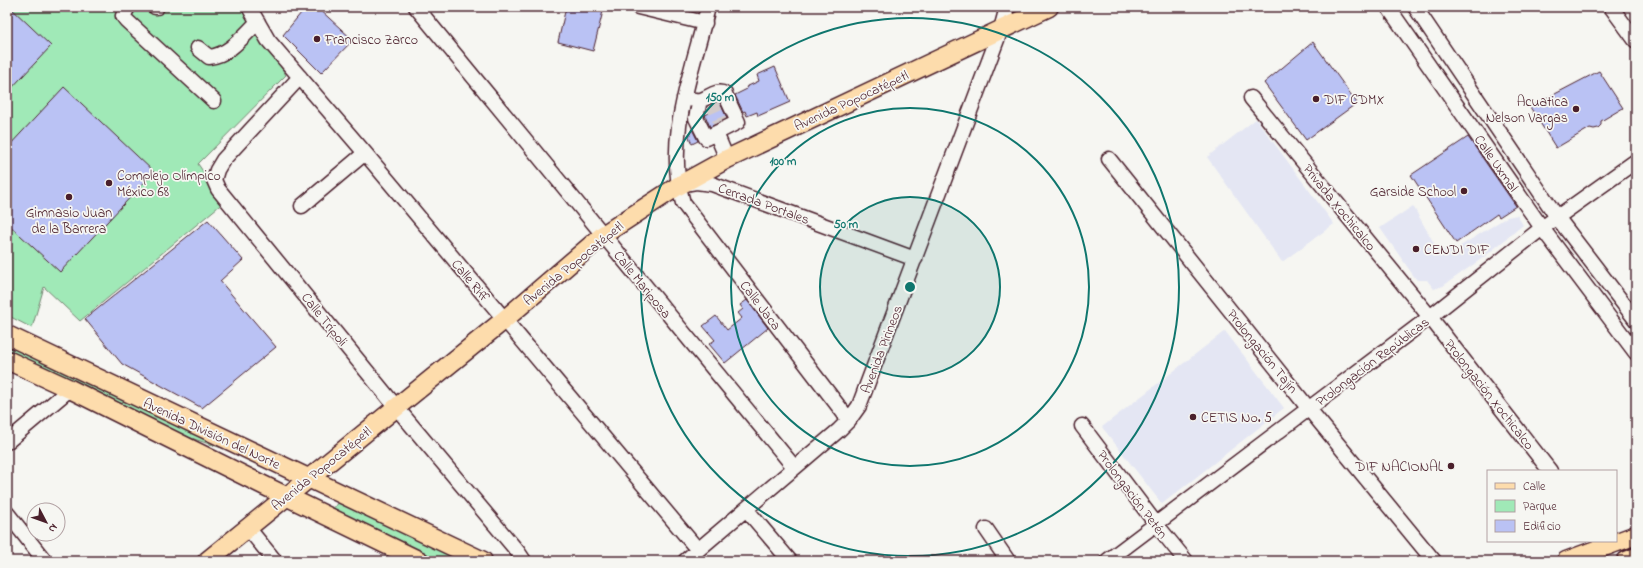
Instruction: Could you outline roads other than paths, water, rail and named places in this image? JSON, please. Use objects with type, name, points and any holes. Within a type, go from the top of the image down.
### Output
[{"type":"main road","name":"Avenida Popocatépetl","points":[[207,561],[504,320],[603,235],[678,186],[727,159],[1049,7]]},
{"type":"main road","name":"Avenida División del Norte","points":[[7,335],[483,561]]},
{"type":"main road","name":"Avenida División del Norte","points":[[7,360],[70,389],[420,561]]},
{"type":"main road","points":[[187,447],[196,446],[256,473],[262,471],[264,465],[259,455]]},
{"type":"main road","points":[[1617,541],[1636,535]]},
{"type":"main road","points":[[1566,561],[1615,542]]},
{"type":"street","points":[[128,7],[123,16],[126,20],[214,101]]},
{"type":"street","name":"Calle Riff","points":[[249,7],[268,40],[365,153],[698,550]]},
{"type":"street","name":"Calle Mariposa","points":[[416,7],[794,467]]},
{"type":"street","points":[[638,7],[704,23]]},
{"type":"street","name":"Calle Jaca","points":[[708,7],[684,98],[677,142],[678,186],[683,203],[849,420]]},
{"type":"street","name":"Avenida Pirineos","points":[[685,561],[849,420],[859,406],[1001,29],[1006,7]]},
{"type":"street","name":"Calle Uxmal","points":[[1388,7],[1542,228],[1636,353]]},
{"type":"street","name":"Calle Uxmal","points":[[1415,7],[1557,217],[1636,320]]},
{"type":"street","points":[[1611,7],[1636,41]]},
{"type":"street","points":[[198,48],[210,56],[217,56],[226,52],[258,22]]},
{"type":"street","name":"Calle Trípoli","points":[[300,77],[223,160],[216,170],[214,180],[218,189],[524,561]]},
{"type":"street","points":[[684,98],[710,97],[720,92],[725,94],[738,122],[706,138],[696,118],[710,97]]},
{"type":"street","points":[[707,114],[710,97]]},
{"type":"street","name":"Privada Xochicalco","points":[[1251,98],[1430,317]]},
{"type":"street","points":[[716,133],[727,159]]},
{"type":"street","points":[[302,206],[365,153]]},
{"type":"street","name":"Prolongación Tajín","points":[[1108,159],[1309,409],[1434,561]]},
{"type":"street","name":"Prolongación Repúblicas","points":[[1107,561],[1430,317],[1542,228],[1636,161]]},
{"type":"street","name":"Cerrada Portales","points":[[678,186],[696,182],[712,184],[915,259]]},
{"type":"street","points":[[1608,317],[1624,305]]},
{"type":"street","name":"Prolongación Xochicalco","points":[[1430,317],[1549,470]]},
{"type":"street","points":[[7,442],[70,389]]},
{"type":"street","name":"Prolongación Petén","points":[[1082,426],[1186,561]]},
{"type":"street","points":[[746,509],[790,561]]},
{"type":"street","points":[[7,513],[45,561]]},
{"type":"street","points":[[248,528],[275,561]]},
{"type":"street","points":[[986,529],[1008,561]]},
{"type":"street","points":[[1615,542],[1633,559]]},
{"type":"tunnel","points":[[710,99],[720,122]]},
{"type":"place","name":"Francisco Zarco","points":[[317,39]]},
{"type":"place","name":"DIF CDMX","points":[[1316,99]]},
{"type":"place","name":"Acuatica Nelson Vargas","points":[[1576,109]]},
{"type":"place","name":"Complejo Olímpico México 68","points":[[109,183]]},
{"type":"place","name":"Garside School","points":[[1464,191]]},
{"type":"place","name":"Gimnasio Juan de la Barrera","points":[[69,197]]},
{"type":"place","name":"CENDI DIF","points":[[1416,249]]},
{"type":"place","name":"CETIS No. 5","points":[[1193,417]]},
{"type":"place","name":"DIF NACIONAL","points":[[1451,466]]}]
